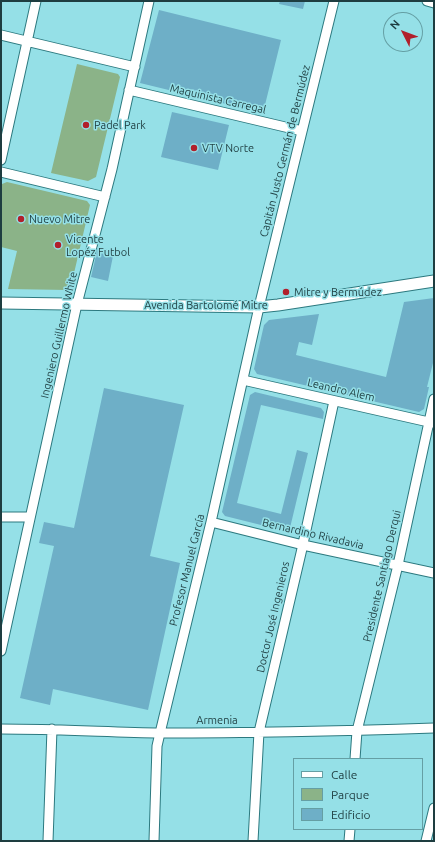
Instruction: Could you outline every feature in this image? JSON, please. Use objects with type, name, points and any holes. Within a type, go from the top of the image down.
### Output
[{"type":"main road","name":"Avenida Bartolomé Mitre","points":[[1,303],[259,307],[434,281]]},
{"type":"street","points":[[1,160],[36,1]]},
{"type":"street","name":"Ingeniero Guillermo White","points":[[1,651],[77,304],[112,169],[149,1]]},
{"type":"street","name":"Capitán Justo Germán de Bermúdez","points":[[259,307],[334,1]]},
{"type":"street","points":[[427,1],[434,3]]},
{"type":"street","points":[[1,35],[135,67]]},
{"type":"street","name":"Maquinista Carregal","points":[[129,90],[302,131]]},
{"type":"street","points":[[1,172],[105,197]]},
{"type":"street","name":"Profesor Manuel García","points":[[154,841],[157,746],[211,522],[259,307]]},
{"type":"street","name":"Leandro Alem","points":[[243,380],[431,423]]},
{"type":"street","name":"Presidente Santiago Derqui","points":[[355,758],[357,731],[431,423],[434,398]]},
{"type":"street","name":"Doctor José Ingenieros","points":[[253,841],[259,732],[303,545],[334,401]]},
{"type":"street","points":[[1,517],[30,517]]},
{"type":"street","name":"Bernardino Rivadavia","points":[[211,522],[303,545],[434,573]]},
{"type":"street","name":"Armenia","points":[[1,729],[259,732],[357,731],[434,728]]},
{"type":"street","points":[[48,841],[52,729]]},
{"type":"street","points":[[426,841],[434,808]]},
{"type":"street","points":[[349,841],[350,830]]},
{"type":"green space","name":"Padel Park","points":[[77,64],[118,74],[120,77],[96,177],[88,181],[51,173]]},
{"type":"green space","points":[[7,182],[87,201],[90,205],[71,286],[67,290],[8,289],[17,251],[1,247],[1,189],[2,184]]},
{"type":"building","points":[[280,1],[305,1],[303,9],[279,4]]},
{"type":"building","points":[[159,10],[281,40],[263,113],[140,83]]},
{"type":"building","name":"VTV Norte","points":[[172,112],[229,125],[218,170],[161,157]]},
{"type":"building","points":[[98,247],[114,251],[108,281],[91,277]]},
{"type":"building","points":[[434,298],[434,359],[427,387],[429,387],[424,409],[419,412],[257,374],[254,369],[264,325],[269,320],[319,314],[312,345],[299,342],[296,355],[386,377],[404,302]]},
{"type":"building","points":[[104,388],[184,405],[150,556],[180,563],[148,710],[53,689],[50,705],[20,698],[54,546],[39,543],[44,522],[74,528]]},
{"type":"building","points":[[255,392],[321,408],[324,412],[323,419],[261,405],[237,503],[281,514],[297,450],[308,453],[289,532],[225,516],[222,512],[250,395]]},
{"type":"place","name":"Padel Park","points":[[86,125]]},
{"type":"place","name":"VTV Norte","points":[[194,148]]},
{"type":"place","name":"Nuevo Mitre","points":[[21,219]]},
{"type":"place","name":"Vicente Lopéz Futbol","points":[[58,245]]},
{"type":"place","name":"Mitre y Bermúdez","points":[[286,292]]}]
